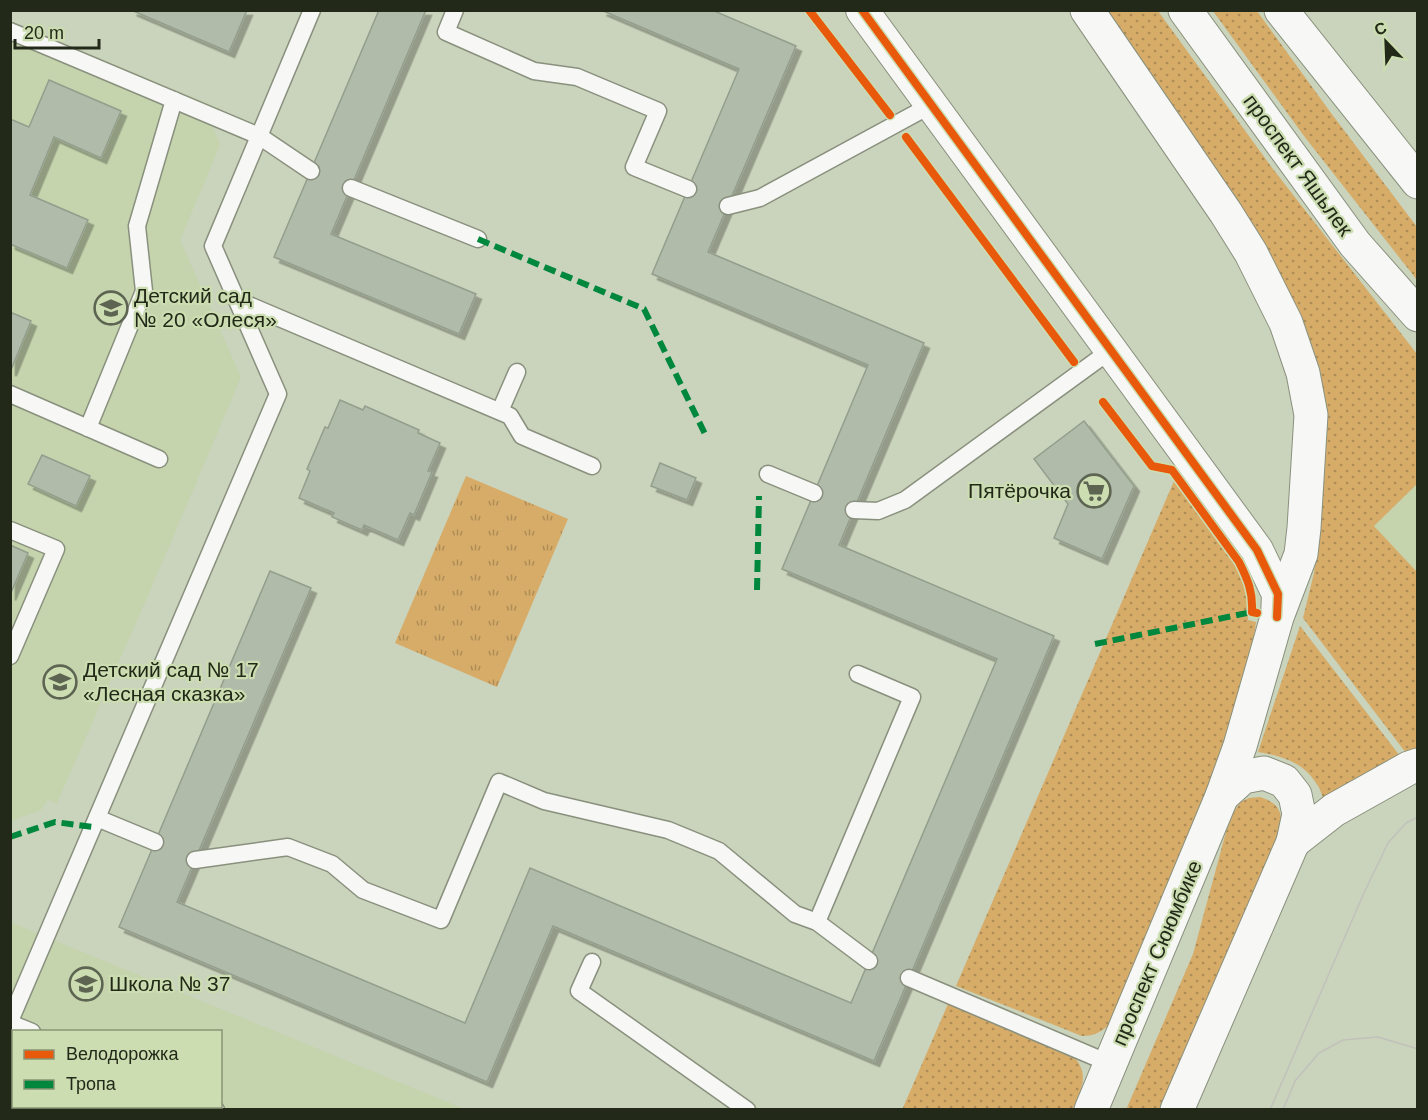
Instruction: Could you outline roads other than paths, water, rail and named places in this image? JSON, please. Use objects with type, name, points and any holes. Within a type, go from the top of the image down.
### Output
[{"type":"main road","name":"проспект Сююмбике","points":[[1087,10],[1251,253],[1286,323],[1303,373],[1311,415],[1301,554],[1277,617],[1240,746],[1222,796],[1091,1109]]},
{"type":"main road","name":"проспект Яшьлек","points":[[1185,10],[1355,244],[1418,315]]},
{"type":"main road","points":[[1281,10],[1418,182]]},
{"type":"main road","points":[[1293,842],[1334,810],[1418,765]]},
{"type":"main road","points":[[1177,1110],[1293,842],[1299,814],[1295,795],[1284,781],[1264,773],[1243,777],[1222,796]]},
{"type":"street","points":[[862,10],[1257,550],[1278,594],[1277,617]]},
{"type":"lane","points":[[28,1030],[10,1022],[279,394],[213,246],[312,10]]},
{"type":"lane","points":[[455,10],[446,32],[534,71],[578,77],[658,111],[634,166],[688,189]]},
{"type":"lane","points":[[10,31],[259,136],[311,171]]},
{"type":"lane","points":[[88,428],[144,291],[137,226],[174,100]]},
{"type":"lane","points":[[728,206],[760,198],[931,105]]},
{"type":"lane","points":[[351,188],[478,239]]},
{"type":"lane","points":[[237,300],[500,411],[510,416],[522,436],[592,466]]},
{"type":"lane","points":[[854,510],[878,511],[905,500],[1111,350]]},
{"type":"lane","points":[[500,411],[516,372]]},
{"type":"lane","points":[[10,394],[159,459]]},
{"type":"lane","points":[[768,474],[814,493]]},
{"type":"lane","points":[[10,530],[56,549],[15,634],[10,656]]},
{"type":"lane","points":[[817,922],[912,697],[858,674]]},
{"type":"lane","points":[[195,860],[288,847],[332,864],[363,890],[441,920],[499,782],[544,801],[668,830],[719,852],[795,914],[817,922],[868,961]]},
{"type":"lane","points":[[97,818],[155,842]]},
{"type":"lane","points":[[591,962],[579,991],[747,1110]]},
{"type":"lane","points":[[909,978],[1111,1064]]},
{"type":"tram line","points":[[1270,1110],[1363,895],[1388,843],[1406,823],[1418,817]]},
{"type":"tram line","points":[[1283,1110],[1295,1081],[1319,1053],[1343,1040],[1378,1037],[1418,1049]]},
{"type":"place","name":"Детский сад № 20 «Олеся»","points":[[111,308]]},
{"type":"place","name":"Пятёрочка","points":[[1094,491]]},
{"type":"place","name":"Детский сад № 17 «Лесная сказка»","points":[[60,682]]},
{"type":"place","name":"Школа № 37","points":[[86,984]]}]
